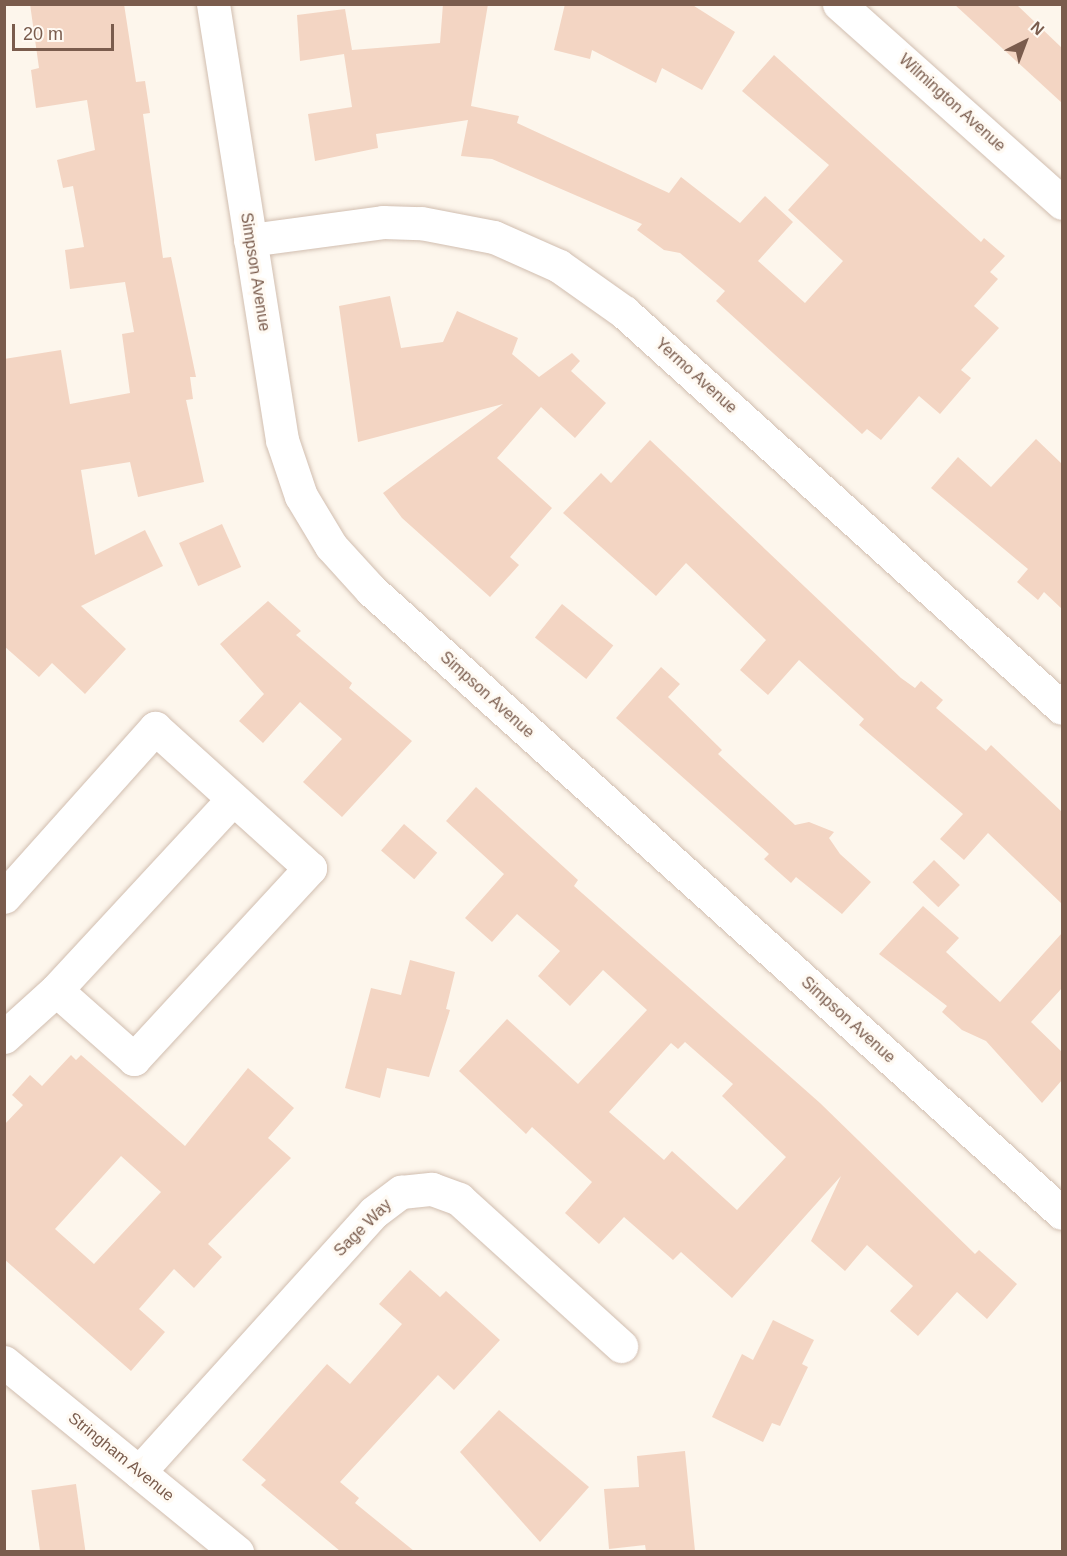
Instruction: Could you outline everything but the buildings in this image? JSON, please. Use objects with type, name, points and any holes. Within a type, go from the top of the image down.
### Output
[{"type":"street","name":"Simpson Avenue","points":[[213,4],[282,440],[301,496],[331,546],[371,590],[1062,1213]]},
{"type":"street","name":"Wilmington Avenue","points":[[839,4],[1062,203]]},
{"type":"street","name":"Yermo Avenue","points":[[250,240],[383,222],[421,223],[494,237],[559,266],[624,312],[1062,708]]},
{"type":"street","points":[[4,897],[154,728],[310,868],[134,1059],[56,990]]},
{"type":"street","points":[[4,1037],[56,990],[233,799]]},
{"type":"street","name":"Sage Way","points":[[139,1472],[374,1212],[401,1192],[432,1190],[459,1200],[621,1346]]},
{"type":"street","name":"Stringham Avenue","points":[[4,1362],[237,1551]]}]
